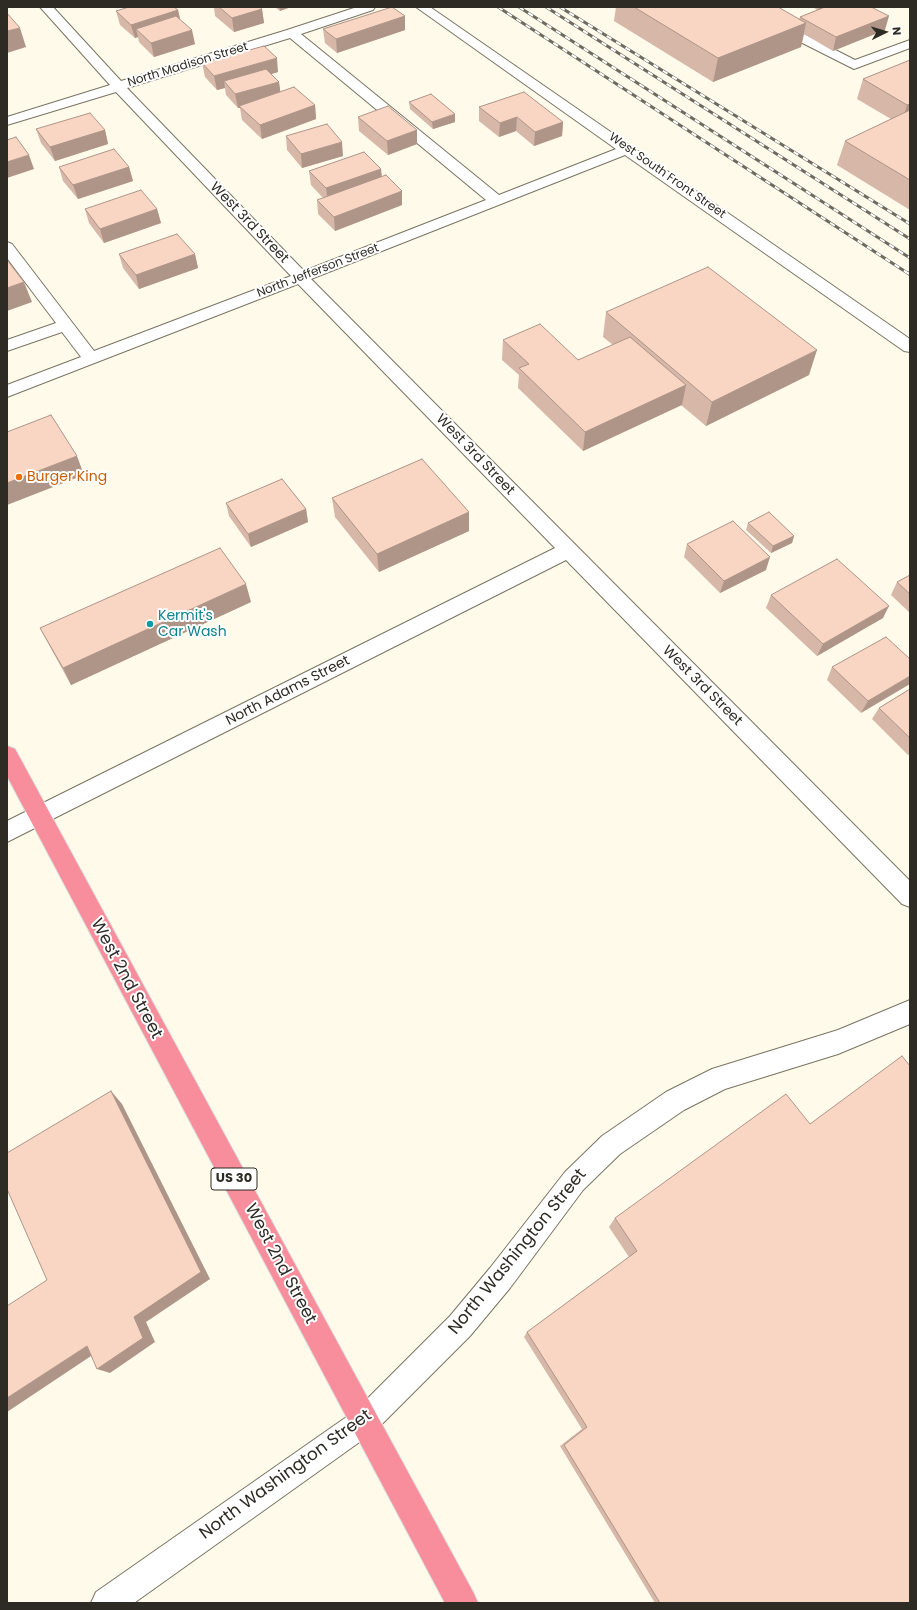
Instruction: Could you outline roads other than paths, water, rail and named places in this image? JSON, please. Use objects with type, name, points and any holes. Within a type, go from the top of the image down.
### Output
[{"type":"highway","name":"West 2nd Street","points":[[7,755],[38,816],[365,1420],[462,1603]]},
{"type":"street","name":"West 3rd Street","points":[[46,7],[119,87],[301,278],[910,897]]},
{"type":"street","name":"North Madison Street","points":[[7,121],[292,33],[369,7]]},
{"type":"street","name":"West South Front Street","points":[[422,7],[628,149],[910,347]]},
{"type":"street","points":[[740,7],[854,65],[910,44]]},
{"type":"street","points":[[292,33],[496,201]]},
{"type":"street","name":"North Jefferson Street","points":[[7,391],[301,278],[628,149]]},
{"type":"street","points":[[7,247],[91,359]]},
{"type":"street","points":[[7,346],[66,325]]},
{"type":"street","name":"North Adams Street","points":[[7,832],[569,550]]},
{"type":"street","name":"North Washington Street","points":[[107,1603],[365,1420],[460,1326],[500,1278],[574,1181],[611,1145],[675,1101],[721,1078],[838,1042],[882,1025],[910,1012]]},
{"type":"railway","points":[[498,7],[909,274]]},
{"type":"railway","points":[[519,7],[910,258]]},
{"type":"railway","points":[[546,7],[910,239]]},
{"type":"railway","points":[[560,7],[910,224]]},
{"type":"place","name":"Burger King","points":[[19,477]]},
{"type":"place","name":"Kermit's Car Wash","points":[[150,624]]}]
